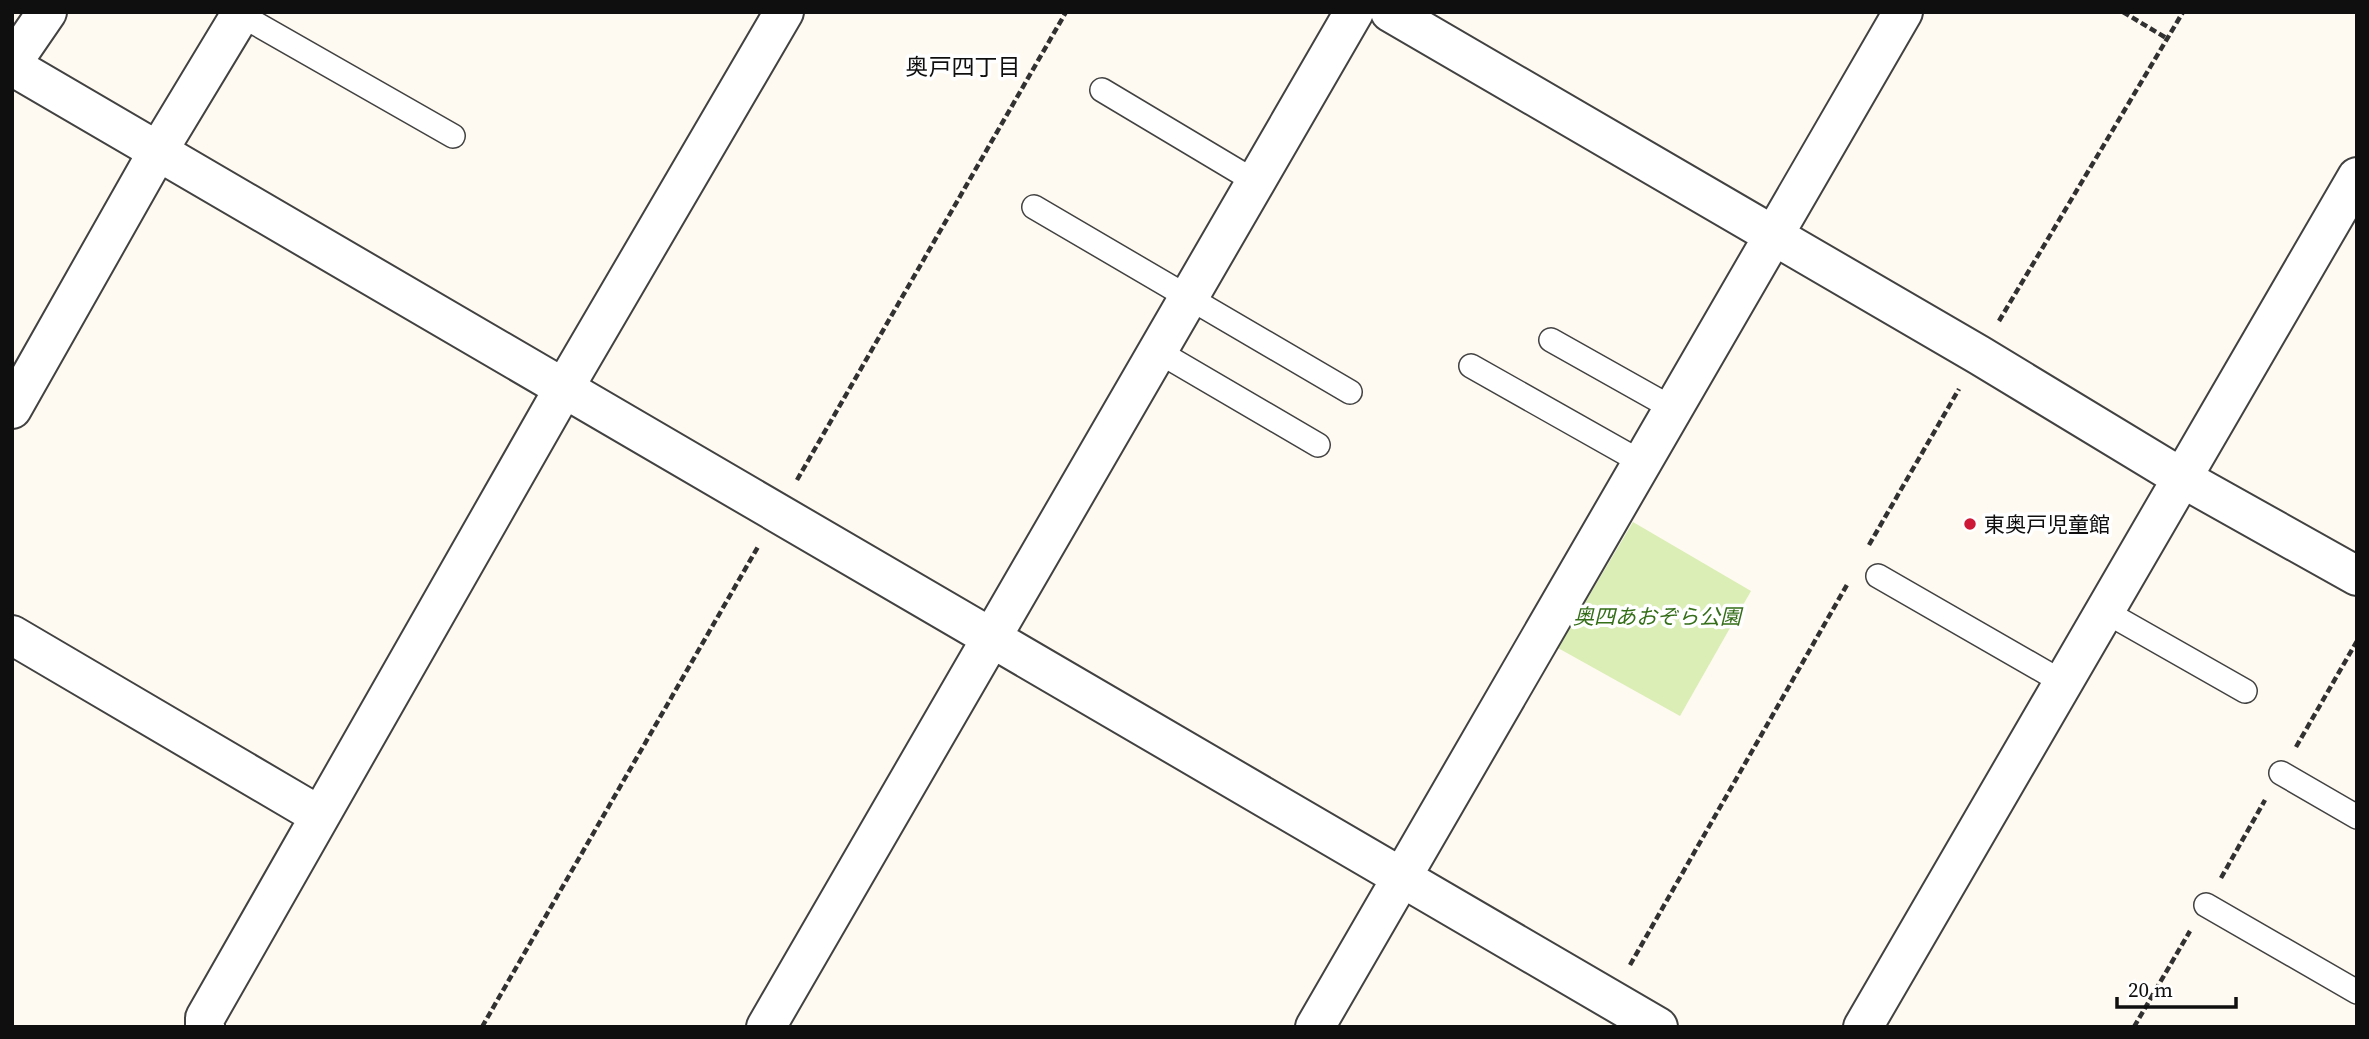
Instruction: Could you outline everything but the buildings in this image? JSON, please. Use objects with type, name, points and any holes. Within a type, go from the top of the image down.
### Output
[{"type":"street","points":[[47,12],[12,64],[1658,1027]]},
{"type":"street","points":[[205,1027],[205,1018],[564,388],[784,12]]},
{"type":"street","points":[[766,1027],[1354,12]]},
{"type":"street","points":[[1390,12],[1979,355],[2182,478],[2357,576]]},
{"type":"street","points":[[1315,1027],[1903,12]]},
{"type":"street","points":[[12,409],[158,151],[241,14]]},
{"type":"street","points":[[1863,1027],[2357,177]]},
{"type":"street","points":[[12,635],[320,816]]},
{"type":"lane","points":[[241,14],[453,136]]},
{"type":"lane","points":[[1102,90],[1256,182]]},
{"type":"lane","points":[[1034,207],[1350,393]]},
{"type":"lane","points":[[1551,340],[1672,408]]},
{"type":"lane","points":[[1159,352],[1318,445]]},
{"type":"lane","points":[[1471,366],[1641,462]]},
{"type":"lane","points":[[1878,576],[2064,683]]},
{"type":"lane","points":[[2106,612],[2245,691]]},
{"type":"lane","points":[[2281,772],[2357,817]]},
{"type":"lane","points":[[2206,905],[2357,992]]},
{"type":"path","points":[[2123,12],[2168,39]]},
{"type":"path","points":[[1865,553],[2183,12]]},
{"type":"path","points":[[1610,999],[1852,577]]},
{"type":"path","points":[[2134,1027],[2357,641]]},
{"type":"green space","name":"奥四あおぞら公園","points":[[1633,522],[1751,591],[1680,716],[1558,648]]},
{"type":"place","name":"東奥戸児童館","points":[[1970,524]]},
{"type":"district","name":"奥戸四丁目","points":[[963,67]]}]
